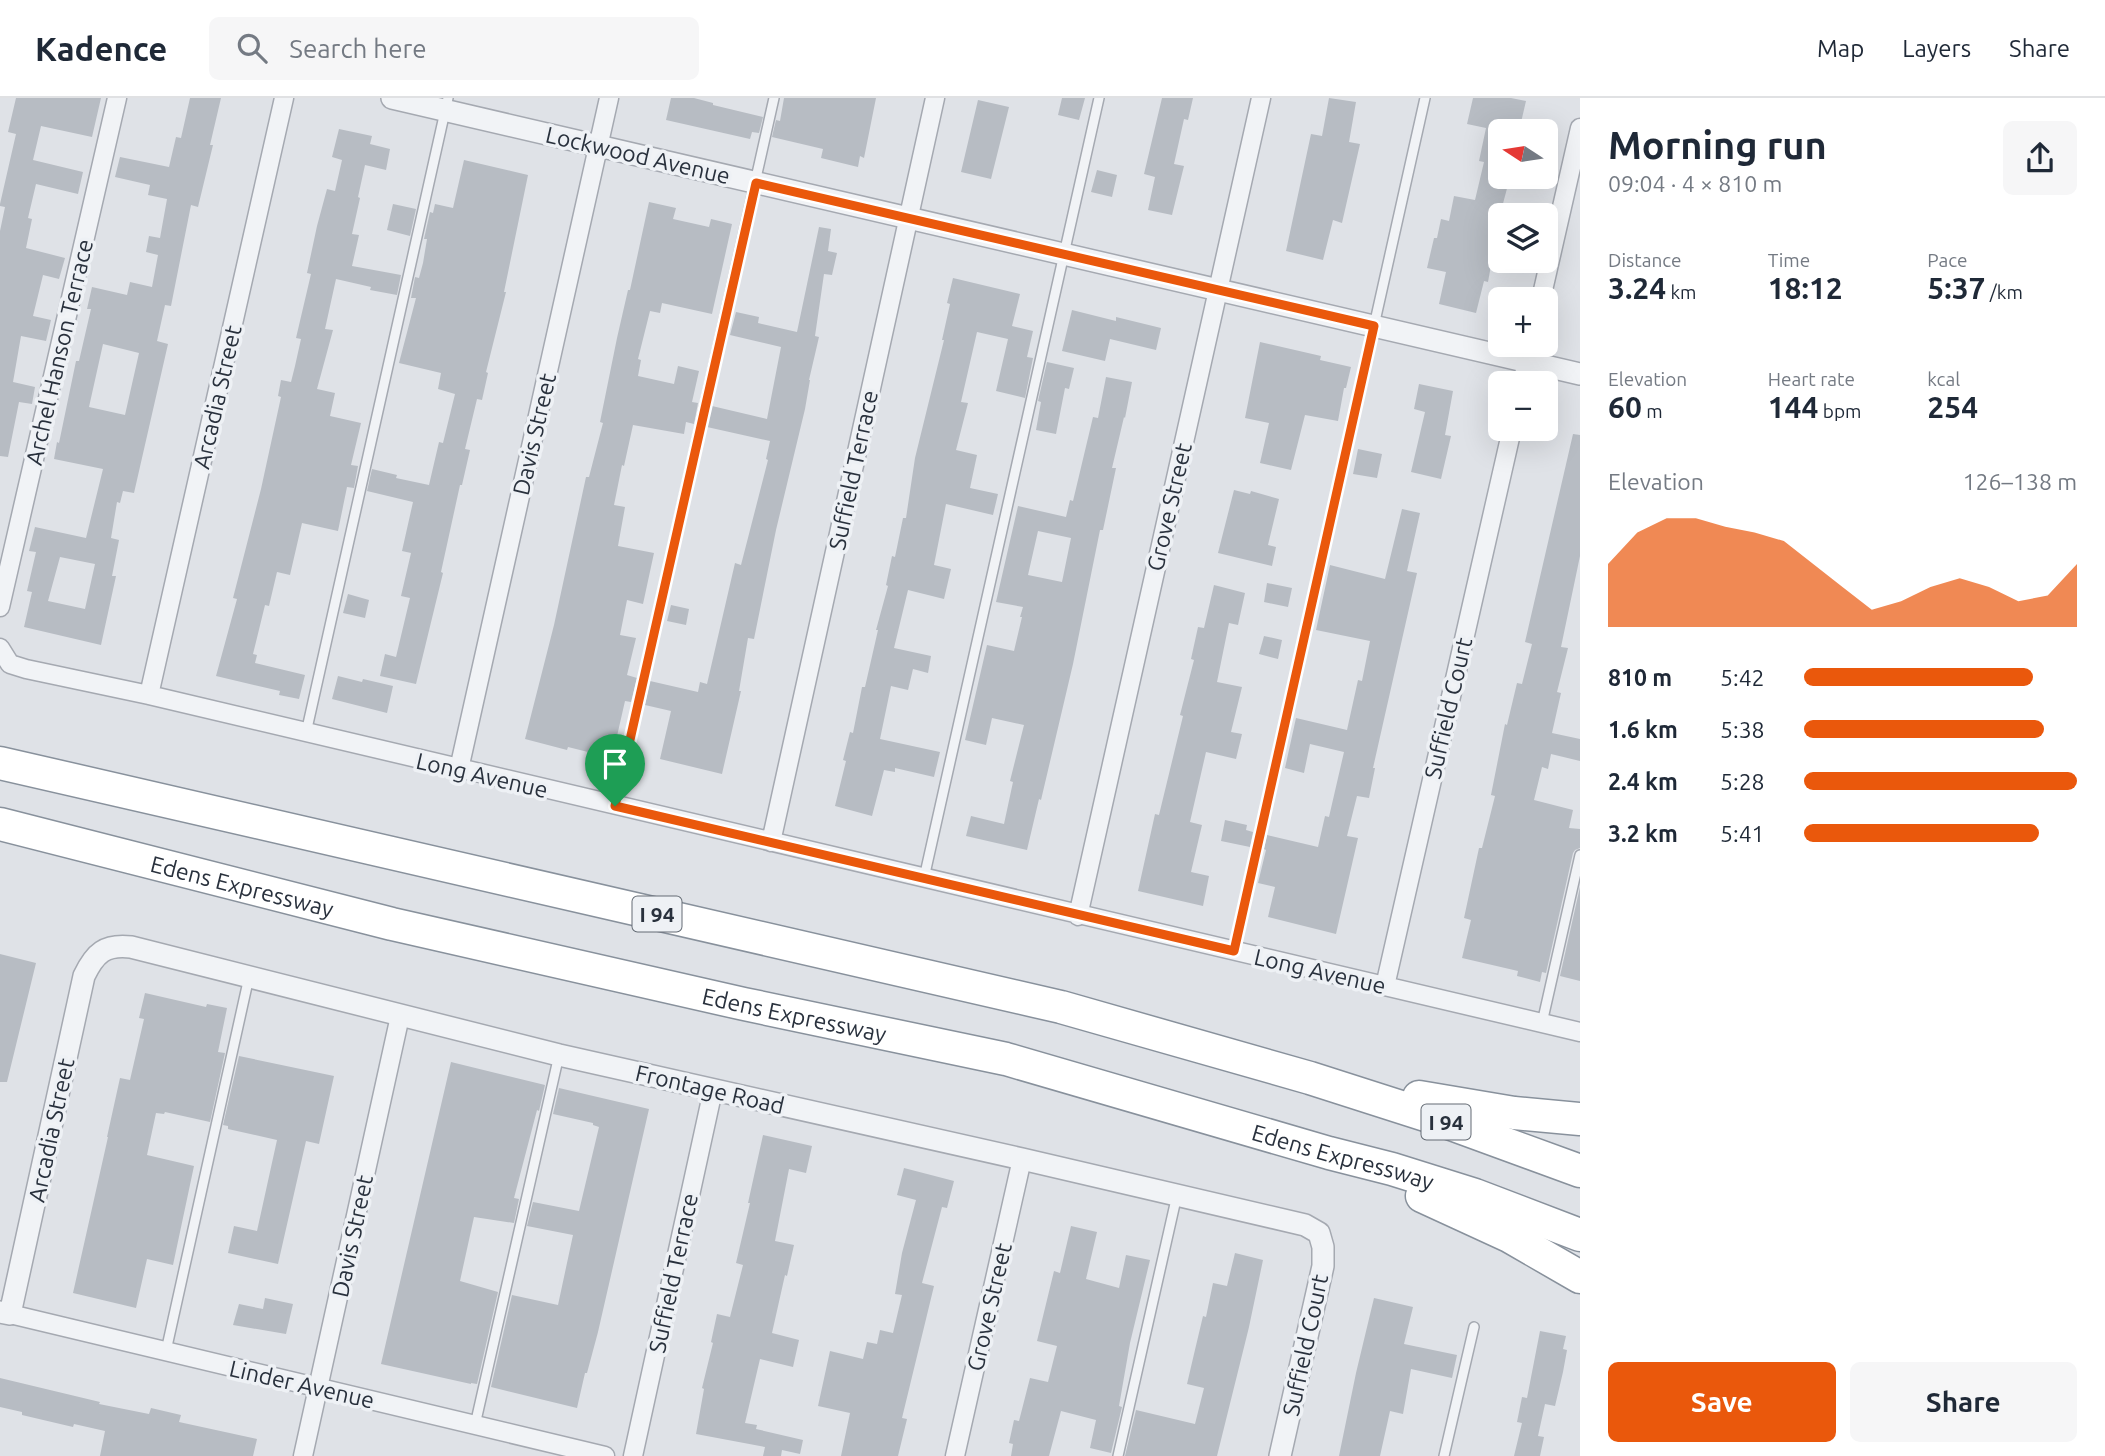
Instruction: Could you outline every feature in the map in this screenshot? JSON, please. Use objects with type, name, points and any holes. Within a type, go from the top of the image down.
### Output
[{"type":"highway","name":"I 94","points":[[0,763],[1060,1007],[1310,1078],[1435,1118],[1580,1171]]},
{"type":"highway","name":"Edens Expressway","points":[[0,824],[406,927],[744,1004],[1006,1059],[1392,1169],[1475,1195],[1580,1235]]},
{"type":"highway","points":[[1310,1078],[1514,1113],[1580,1119]]},
{"type":"highway","points":[[1329,1153],[1509,1236],[1580,1277]]},
{"type":"street","name":"Archel Hanson Terrace","points":[[0,607],[117,98]]},
{"type":"street","name":"Arcadia Street","points":[[149,695],[284,98]]},
{"type":"street","name":"Lockwood Avenue","points":[[392,98],[447,104],[598,146],[756,183],[1374,326],[1488,346]]},
{"type":"street","name":"Davis Street","points":[[459,769],[609,98]]},
{"type":"street","name":"Suffield Terrace","points":[[771,842],[935,98]]},
{"type":"street","name":"Grove Street","points":[[1078,916],[1261,98]]},
{"type":"street","points":[[1544,287],[1580,128]]},
{"type":"street","name":"Lockwood Avenue","points":[[1539,357],[1580,374]]},
{"type":"street","name":"Suffield Court","points":[[1385,986],[1508,441]]},
{"type":"street","name":"Long Avenue","points":[[1,651],[10,664],[26,669],[149,695],[1078,916],[1580,1032]]},
{"type":"street","name":"Frontage Road","points":[[102,950],[116,945],[131,947],[559,1055],[1290,1220],[1318,1233]]},
{"type":"street","name":"Arcadia Street","points":[[5,1313],[84,976],[91,962],[102,950]]},
{"type":"street","name":"Davis Street","points":[[303,1456],[400,1016]]},
{"type":"street","name":"Suffield Terrace","points":[[633,1456],[713,1090]]},
{"type":"street","name":"Grove Street","points":[[955,1456],[1022,1158]]},
{"type":"street","name":"Suffield Court","points":[[1280,1456],[1323,1266],[1323,1247],[1318,1233]]},
{"type":"street","name":"Linder Avenue","points":[[5,1313],[604,1456]]},
{"type":"lane","points":[[615,806],[775,98]]},
{"type":"lane","points":[[924,879],[1099,98]]},
{"type":"lane","points":[[1234,951],[1425,98]]},
{"type":"lane","points":[[306,733],[447,104]]},
{"type":"lane","points":[[1542,1023],[1580,855]]},
{"type":"lane","points":[[166,1351],[249,976]]},
{"type":"lane","points":[[475,1425],[559,1055]]},
{"type":"lane","points":[[1118,1456],[1177,1194]]},
{"type":"lane","points":[[1444,1456],[1474,1327]]},
{"type":"building","points":[[16,98],[101,98],[92,137],[41,126],[33,160],[83,172],[78,194],[36,184],[28,218],[32,219],[26,248],[65,258],[59,279],[43,275],[33,316],[51,320],[46,341],[21,336],[13,382],[35,387],[32,404],[19,402],[8,457],[0,456],[0,231],[5,207],[0,204],[16,134],[8,132]]},
{"type":"building","points":[[190,98],[221,98],[198,207],[191,205],[171,306],[165,305],[157,341],[168,344],[134,493],[123,491],[120,503],[117,502],[111,538],[119,540],[112,576],[116,576],[101,645],[24,627],[32,592],[27,591],[36,552],[29,551],[35,527],[86,538],[103,469],[54,459],[76,361],[79,361],[91,309],[87,309],[92,287],[127,295],[130,282],[152,287],[158,255],[146,252],[149,236],[160,238],[167,199],[148,195],[150,185],[115,177],[120,157],[169,167],[176,137],[181,138]],"holes":[[[103,344],[139,353],[125,415],[89,407]],[[60,557],[95,564],[85,609],[48,601]]]},
{"type":"building","points":[[671,98],[694,98],[763,117],[759,133],[752,132],[750,139],[666,120]]},
{"type":"building","points":[[784,98],[876,98],[864,158],[860,156],[858,167],[821,158],[823,149],[772,137],[776,120],[780,121]]},
{"type":"building","points":[[1062,98],[1085,98],[1079,120],[1058,115]]},
{"type":"building","points":[[1162,98],[1193,98],[1188,120],[1184,119],[1174,164],[1184,166],[1172,215],[1148,210],[1155,177],[1144,174]]},
{"type":"building","points":[[1329,98],[1356,102],[1349,142],[1360,144],[1342,223],[1333,220],[1323,260],[1286,251],[1311,134],[1322,136]]},
{"type":"building","points":[[1473,98],[1511,98],[1526,101],[1522,119],[1488,119],[1488,189],[1507,189],[1503,203],[1488,203],[1490,273],[1488,282],[1484,281],[1476,313],[1439,304],[1446,272],[1427,268],[1441,219],[1449,221],[1454,196],[1475,200],[1484,162],[1479,161],[1486,128],[1467,124]]},
{"type":"building","points":[[978,100],[1009,107],[991,179],[961,172]]},
{"type":"building","points":[[339,129],[372,136],[370,144],[390,149],[386,170],[365,165],[352,234],[359,235],[352,266],[401,275],[397,295],[336,279],[325,329],[333,330],[317,389],[335,393],[330,416],[361,423],[351,465],[358,466],[354,488],[347,487],[338,531],[302,523],[290,575],[277,572],[269,606],[265,605],[253,654],[257,655],[255,663],[305,675],[299,699],[279,695],[280,691],[216,676],[237,599],[233,598],[261,489],[281,397],[278,396],[281,380],[291,382],[295,366],[301,339],[296,338],[311,274],[307,273],[317,226],[327,189],[335,191],[342,160],[332,157]]},
{"type":"building","points":[[464,160],[528,175],[506,292],[486,372],[488,373],[482,400],[477,399],[465,449],[470,450],[416,684],[380,676],[385,654],[396,657],[410,598],[401,596],[411,553],[402,551],[413,502],[367,491],[372,469],[397,475],[396,478],[429,485],[439,442],[443,443],[455,394],[438,389],[441,373],[399,363],[416,298],[411,298],[415,277],[419,278],[423,263],[427,239],[424,239],[430,212],[433,213],[435,204],[453,208]]},
{"type":"building","points":[[1097,170],[1117,175],[1112,197],[1091,192]]},
{"type":"building","points":[[649,202],[676,208],[673,219],[709,227],[711,219],[732,224],[712,314],[662,303],[660,313],[650,311],[638,359],[641,360],[638,376],[674,384],[678,366],[699,371],[692,402],[698,403],[694,424],[686,422],[684,434],[633,425],[624,466],[622,465],[614,505],[625,507],[618,546],[654,553],[643,604],[627,600],[620,635],[636,638],[627,675],[637,678],[631,702],[625,701],[612,758],[525,739],[554,625],[586,477],[589,477],[603,423],[600,422],[617,338]]},
{"type":"building","points":[[393,204],[416,209],[410,236],[387,230]]},
{"type":"building","points":[[819,227],[831,229],[828,251],[837,253],[832,275],[824,274],[815,336],[819,337],[805,409],[776,530],[754,639],[748,638],[741,691],[722,774],[660,759],[671,711],[645,705],[650,681],[698,692],[700,682],[707,684],[735,563],[741,565],[768,460],[770,441],[707,427],[712,406],[767,419],[781,347],[730,335],[736,312],[759,317],[758,323],[797,332]]},
{"type":"building","points":[[953,278],[1020,294],[1012,326],[1033,331],[1027,357],[1033,358],[1025,398],[996,391],[1008,339],[977,332],[961,402],[968,403],[956,450],[977,455],[970,488],[998,494],[993,515],[946,504],[934,565],[951,569],[944,599],[908,590],[894,648],[931,656],[928,673],[913,669],[908,690],[891,686],[880,739],[940,752],[934,777],[895,768],[895,772],[884,770],[872,816],[835,806],[846,761],[843,760],[850,732],[853,733],[862,687],[865,687],[878,630],[892,556],[895,557],[903,518],[906,518],[915,458],[944,340],[950,304],[947,303]]},
{"type":"building","points":[[1072,310],[1161,328],[1156,350],[1110,339],[1105,361],[1062,351]]},
{"type":"building","points":[[1260,342],[1321,356],[1320,360],[1351,367],[1338,421],[1305,415],[1291,470],[1260,463],[1269,423],[1245,418]]},
{"type":"building","points":[[1047,362],[1074,368],[1069,389],[1065,388],[1056,434],[1036,430],[1041,402],[1038,401]]},
{"type":"building","points":[[1106,377],[1132,382],[1073,664],[1027,850],[966,836],[971,816],[1004,824],[1013,782],[1010,781],[1024,725],[992,718],[986,745],[965,740],[987,645],[1014,651],[1022,617],[1023,607],[996,602],[1018,506],[1066,517],[1070,500],[1073,501],[1093,417],[1098,418]],"holes":[[[1038,531],[1071,538],[1062,582],[1028,575]]]},
{"type":"building","points":[[1419,384],[1453,391],[1445,435],[1451,436],[1441,479],[1411,472],[1425,412],[1414,409]]},
{"type":"building","points":[[1573,434],[1580,435],[1580,556],[1561,647],[1568,648],[1557,692],[1561,693],[1552,733],[1580,739],[1580,761],[1551,754],[1548,769],[1542,767],[1534,800],[1573,810],[1569,828],[1580,829],[1580,848],[1573,853],[1546,973],[1542,972],[1540,982],[1517,976],[1518,971],[1462,958],[1471,920],[1464,918],[1479,848],[1482,848],[1495,796],[1491,795],[1505,724],[1507,725],[1517,683],[1522,684],[1532,644],[1525,642]]},
{"type":"building","points":[[1358,449],[1382,454],[1377,478],[1353,474]]},
{"type":"building","points":[[1234,490],[1250,494],[1251,491],[1279,499],[1268,545],[1276,547],[1272,566],[1218,553]]},
{"type":"building","points":[[1402,509],[1420,513],[1407,571],[1417,573],[1373,768],[1369,798],[1357,796],[1347,836],[1358,838],[1336,934],[1268,917],[1275,887],[1258,883],[1267,835],[1318,847],[1325,816],[1329,817],[1344,752],[1310,744],[1304,773],[1285,768],[1296,718],[1347,730],[1358,680],[1362,681],[1370,641],[1316,630],[1330,565],[1385,579]]},
{"type":"building","points":[[1267,583],[1292,588],[1288,607],[1264,602]]},
{"type":"building","points":[[1214,585],[1245,593],[1238,625],[1229,623],[1217,682],[1242,687],[1231,732],[1242,734],[1236,759],[1206,752],[1190,822],[1202,825],[1191,872],[1209,876],[1203,906],[1138,891],[1155,814],[1159,815],[1183,716],[1180,715],[1194,660],[1191,659],[1198,627],[1204,628]]},
{"type":"building","points":[[348,594],[369,600],[365,618],[343,613]]},
{"type":"building","points":[[671,605],[689,609],[686,625],[667,621]]},
{"type":"building","points":[[1264,636],[1282,640],[1278,659],[1259,654]]},
{"type":"building","points":[[338,676],[393,686],[387,713],[332,699]]},
{"type":"building","points":[[1225,820],[1247,825],[1246,830],[1253,832],[1250,847],[1221,841]]},
{"type":"building","points":[[1580,887],[1580,981],[1560,976]]},
{"type":"building","points":[[0,954],[36,963],[7,1082],[0,1082]]},
{"type":"building","points":[[145,993],[206,1007],[207,1004],[227,1008],[218,1052],[225,1053],[210,1122],[165,1112],[156,1113],[147,1155],[194,1166],[173,1265],[147,1259],[136,1308],[73,1293],[120,1078],[130,1080],[144,1019],[139,1018]]},
{"type":"building","points":[[239,1056],[334,1076],[319,1144],[306,1141],[278,1264],[228,1253],[234,1226],[257,1231],[277,1140],[228,1129],[228,1126],[223,1125]]},
{"type":"building","points":[[451,1062],[545,1085],[514,1198],[519,1199],[514,1223],[474,1217],[460,1281],[498,1292],[477,1384],[381,1364]]},
{"type":"building","points":[[559,1088],[649,1109],[598,1332],[577,1408],[491,1387],[512,1295],[558,1305],[573,1235],[527,1226],[533,1202],[579,1211],[599,1127],[593,1123],[553,1114]]},
{"type":"building","points":[[763,1135],[812,1146],[806,1173],[789,1169],[775,1241],[794,1245],[772,1333],[799,1340],[793,1367],[760,1359],[745,1423],[757,1425],[756,1429],[803,1440],[800,1454],[782,1450],[781,1456],[763,1456],[765,1447],[696,1434],[717,1314],[730,1317],[743,1265],[736,1263]]},
{"type":"building","points":[[904,1168],[954,1181],[947,1208],[942,1207],[922,1283],[934,1286],[902,1418],[907,1419],[898,1456],[841,1456],[850,1413],[818,1406],[830,1351],[863,1359],[867,1342],[877,1344],[880,1330],[893,1333],[902,1295],[895,1294],[902,1253],[916,1200],[897,1195]]},
{"type":"building","points":[[1071,1226],[1097,1232],[1086,1279],[1119,1288],[1126,1255],[1150,1260],[1130,1343],[1119,1406],[1122,1407],[1111,1453],[1090,1448],[1096,1420],[1061,1411],[1049,1456],[1011,1456],[1013,1444],[1009,1443],[1014,1420],[1019,1421],[1030,1378],[1048,1382],[1057,1346],[1037,1341],[1054,1271],[1060,1273]]},
{"type":"building","points":[[1235,1253],[1263,1260],[1217,1456],[1125,1456],[1136,1410],[1195,1424],[1204,1388],[1187,1384],[1194,1354],[1213,1283],[1227,1286]]},
{"type":"building","points":[[265,1298],[293,1304],[286,1334],[233,1325],[239,1304],[263,1309]]},
{"type":"building","points":[[1374,1298],[1413,1307],[1404,1344],[1457,1355],[1452,1378],[1411,1369],[1403,1414],[1390,1411],[1380,1456],[1339,1456],[1356,1373]]},
{"type":"building","points":[[1540,1331],[1566,1336],[1563,1349],[1567,1350],[1563,1372],[1555,1406],[1545,1404],[1538,1436],[1544,1437],[1540,1456],[1514,1456],[1522,1423],[1517,1422],[1522,1397],[1527,1398]]},
{"type":"building","points":[[0,1378],[100,1402],[99,1404],[149,1414],[151,1408],[181,1415],[179,1422],[257,1439],[253,1456],[100,1456],[105,1431],[74,1424],[73,1427],[0,1407]]},
{"type":"route","points":[[756,183],[1374,326],[1234,951],[615,806],[756,183]]}]
